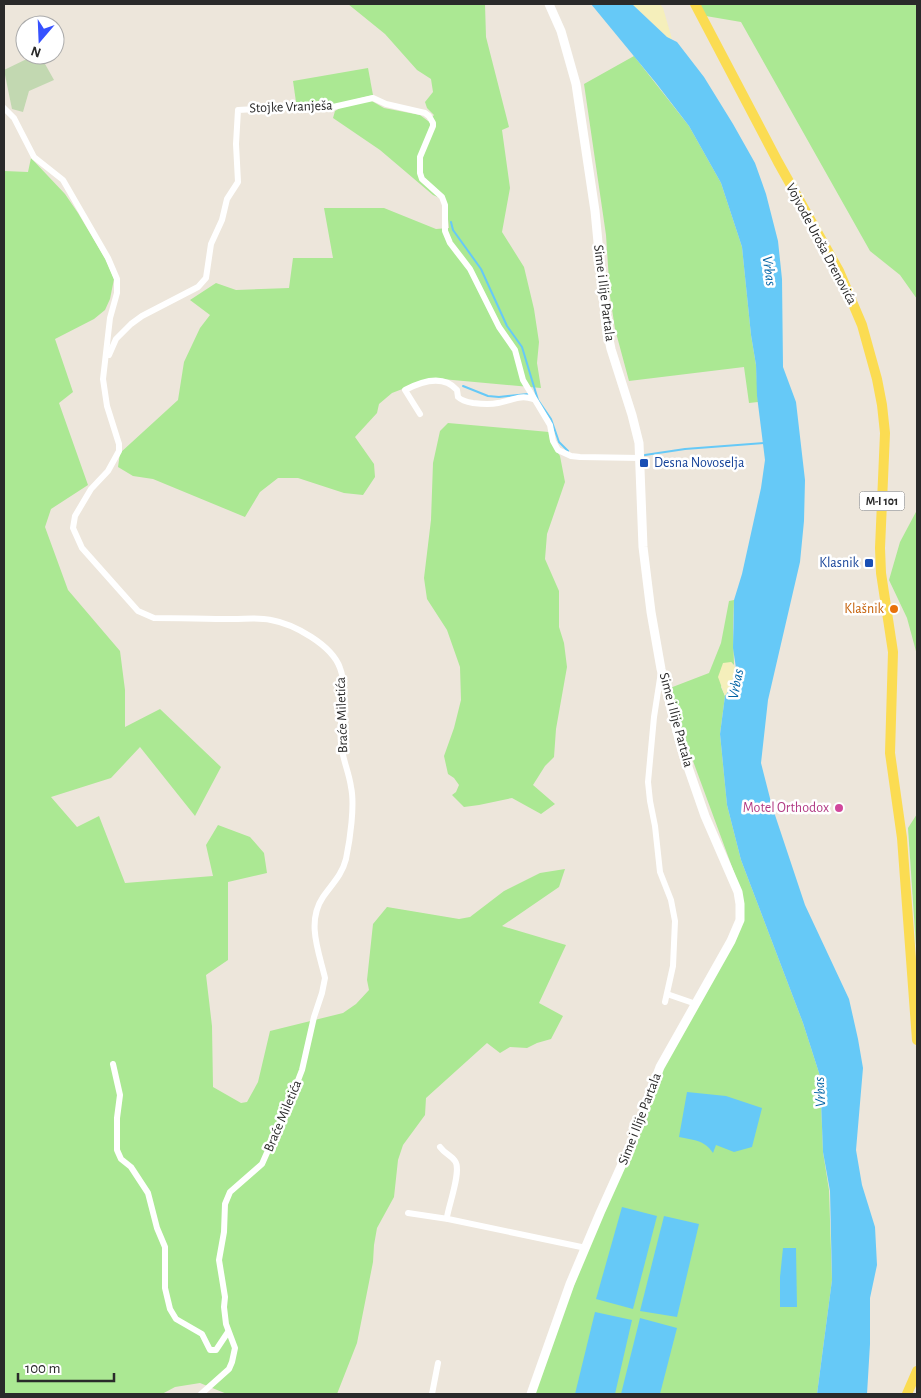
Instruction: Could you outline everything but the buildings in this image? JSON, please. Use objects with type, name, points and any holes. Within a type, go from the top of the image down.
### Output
[{"type":"main road","name":"Vojvode Uroša Drenovića","points":[[695,4],[778,162],[839,271],[862,326],[877,379],[885,433],[880,542],[881,573],[894,652],[890,753],[902,838],[917,1040]]},
{"type":"main road","points":[[907,1394],[917,1371]]},
{"type":"street","name":"Sime i Ilije Partala","points":[[531,1394],[570,1284],[632,1142],[660,1067],[731,941],[740,920],[741,910],[738,892],[705,816],[681,747],[661,669],[651,612],[643,547],[640,458],[636,428],[611,349],[605,319],[595,211],[576,84],[561,31],[549,4]]},
{"type":"street","name":"Stojke Vranješa","points":[[105,366],[116,339],[131,324],[142,316],[198,287],[206,278],[212,244],[222,220],[227,199],[238,182],[236,113],[238,110],[333,107],[373,98],[394,107],[425,113],[432,119],[433,126],[420,157],[422,179],[442,197],[445,205],[445,230],[450,243],[470,269],[499,327],[515,350],[523,380],[550,424],[553,441],[558,450],[563,454],[580,458],[640,458]]},
{"type":"street","points":[[4,108],[14,118],[34,157],[63,180],[114,270],[117,279],[117,294],[110,318],[105,366]]},
{"type":"street","name":"Braće Miletića","points":[[105,366],[104,387],[112,425],[119,444],[119,451],[108,471],[91,489],[73,523],[75,534],[82,548],[138,611],[145,615],[154,618],[261,618],[280,622],[309,636],[332,654],[341,669],[343,679],[340,743],[351,787],[353,804],[347,853],[341,872],[322,899],[316,916],[315,934],[325,978],[302,1070],[262,1164],[230,1192],[225,1204],[224,1232],[219,1260],[228,1332],[235,1348],[229,1369],[201,1394]]},
{"type":"street","points":[[420,414],[412,404],[406,390],[431,380],[448,382],[457,390],[458,397],[461,400],[471,402],[498,403],[522,396],[533,399]]},
{"type":"street","points":[[661,669],[648,782],[660,872],[671,900],[675,922],[673,966],[665,1002]]},
{"type":"street","points":[[667,994],[696,1004]]},
{"type":"street","points":[[113,1064],[120,1095],[117,1150],[121,1159],[131,1167],[148,1193],[157,1228],[165,1247],[165,1288],[170,1309],[176,1319],[202,1334],[210,1350],[216,1350],[228,1332]]},
{"type":"street","points":[[440,1147],[456,1163],[457,1171],[448,1208],[448,1219]]},
{"type":"street","points":[[408,1213],[448,1219],[586,1248]]},
{"type":"street","points":[[432,1394],[438,1364]]},
{"type":"green space","points":[[348,4],[485,4],[486,37],[509,127],[502,130],[510,188],[502,232],[524,267],[534,309],[539,342],[537,363],[541,388],[431,378],[392,393],[379,404],[377,413],[355,437],[374,464],[375,477],[363,495],[344,493],[298,478],[278,478],[260,492],[245,517],[153,479],[133,476],[118,467],[120,453],[178,400],[184,362],[200,328],[210,315],[190,300],[216,283],[236,290],[289,288],[293,258],[333,258],[324,208],[384,208],[436,229],[449,228],[446,201],[433,195],[380,150],[333,118],[335,111],[340,108],[370,100],[384,108],[420,115],[428,121],[434,115],[427,108],[425,102],[433,92],[431,79],[417,70],[385,34]]},
{"type":"green space","points":[[695,4],[917,4],[917,299],[900,275],[870,251],[741,22],[700,15]]},
{"type":"green space","points":[[634,56],[689,126],[721,183],[742,247],[756,365],[758,402],[749,403],[744,367],[629,381],[615,329],[610,296],[606,235],[584,84]]},
{"type":"green space","points":[[15,65],[46,65],[54,80],[29,91],[23,112],[12,109],[4,70]]},
{"type":"green space","points":[[368,68],[373,95],[333,105],[300,105],[296,102],[293,81]]},
{"type":"green space","points":[[31,158],[65,194],[106,260],[114,279],[110,299],[105,310],[94,319],[55,339],[73,392],[59,403],[88,485],[51,509],[45,527],[68,590],[120,651],[125,690],[125,727],[160,709],[221,767],[195,816],[140,747],[111,778],[51,797],[77,827],[99,816],[125,883],[213,876],[206,845],[218,825],[250,837],[264,853],[267,873],[228,882],[228,960],[206,975],[212,1026],[213,1087],[241,1103],[247,1102],[258,1082],[270,1031],[343,1013],[356,1004],[369,990],[367,980],[373,924],[387,907],[459,919],[470,917],[504,891],[540,873],[565,869],[559,887],[502,926],[566,945],[539,1003],[563,1016],[551,1039],[527,1048],[510,1047],[500,1053],[487,1043],[426,1098],[425,1115],[403,1145],[398,1160],[394,1197],[377,1228],[373,1262],[357,1343],[337,1394],[227,1394],[200,1383],[175,1387],[162,1394],[4,1394],[4,171],[28,172]]},
{"type":"green space","points":[[448,423],[549,432],[550,441],[560,456],[565,482],[547,534],[545,559],[559,591],[559,627],[564,643],[567,667],[556,729],[554,757],[545,766],[533,785],[555,804],[541,814],[512,798],[464,807],[452,795],[456,792],[459,785],[448,774],[444,756],[461,700],[460,667],[447,630],[427,599],[424,578],[431,520],[433,463],[440,431]]},
{"type":"green space","points":[[917,510],[917,655],[907,618],[889,580],[900,542]]},
{"type":"green space","points":[[734,600],[734,665],[731,662],[721,687],[725,696],[720,734],[727,805],[741,860],[803,1023],[820,1076],[823,1152],[829,1190],[832,1280],[817,1394],[531,1394],[660,1067],[731,941],[742,894],[680,729],[670,688],[709,673],[721,643],[729,601]]},
{"type":"green space","points":[[917,814],[917,961],[908,828]]},
{"type":"sand","points":[[632,4],[660,4],[663,8],[672,39],[667,37]]},
{"type":"sand","points":[[731,662],[736,668],[730,689],[725,696],[718,677],[723,663]]},
{"type":"water","name":"Vrbas","points":[[591,4],[632,4],[667,37],[677,42],[704,77],[755,163],[766,194],[778,241],[782,279],[783,367],[796,402],[805,480],[804,521],[800,562],[768,700],[761,763],[772,806],[805,905],[849,999],[863,1068],[856,1150],[862,1185],[875,1227],[877,1265],[870,1298],[867,1394],[817,1394],[832,1280],[830,1191],[823,1152],[820,1076],[803,1023],[741,860],[727,805],[720,734],[725,696],[730,689],[736,668],[733,648],[734,600],[742,574],[761,488],[765,460],[742,247],[721,183],[689,126]]},
{"type":"water","points":[[687,1092],[726,1096],[762,1108],[752,1147],[734,1152],[716,1145],[713,1153],[702,1143],[679,1137]]},
{"type":"water","points":[[622,1207],[657,1216],[633,1309],[596,1299]]},
{"type":"water","points":[[664,1216],[699,1224],[677,1317],[640,1311]]},
{"type":"water","points":[[783,1248],[796,1248],[797,1307],[780,1307],[780,1277]]},
{"type":"water","points":[[595,1312],[632,1320],[615,1394],[575,1394]]},
{"type":"water","points":[[640,1318],[677,1328],[660,1394],[621,1394]]},
{"type":"waterway","points":[[451,222],[453,230],[481,269],[507,326],[522,347],[538,400],[551,419],[559,442],[568,451]]},
{"type":"waterway","points":[[463,386],[488,396],[499,397],[528,394]]},
{"type":"waterway","points":[[645,455],[685,449],[765,443]]},
{"type":"place","name":"Desna Novoselja","points":[[644,463]]},
{"type":"place","name":"Klasnik","points":[[869,563]]},
{"type":"place","name":"Klašnik","points":[[894,609]]},
{"type":"place","name":"Motel Orthodox","points":[[839,808]]}]
